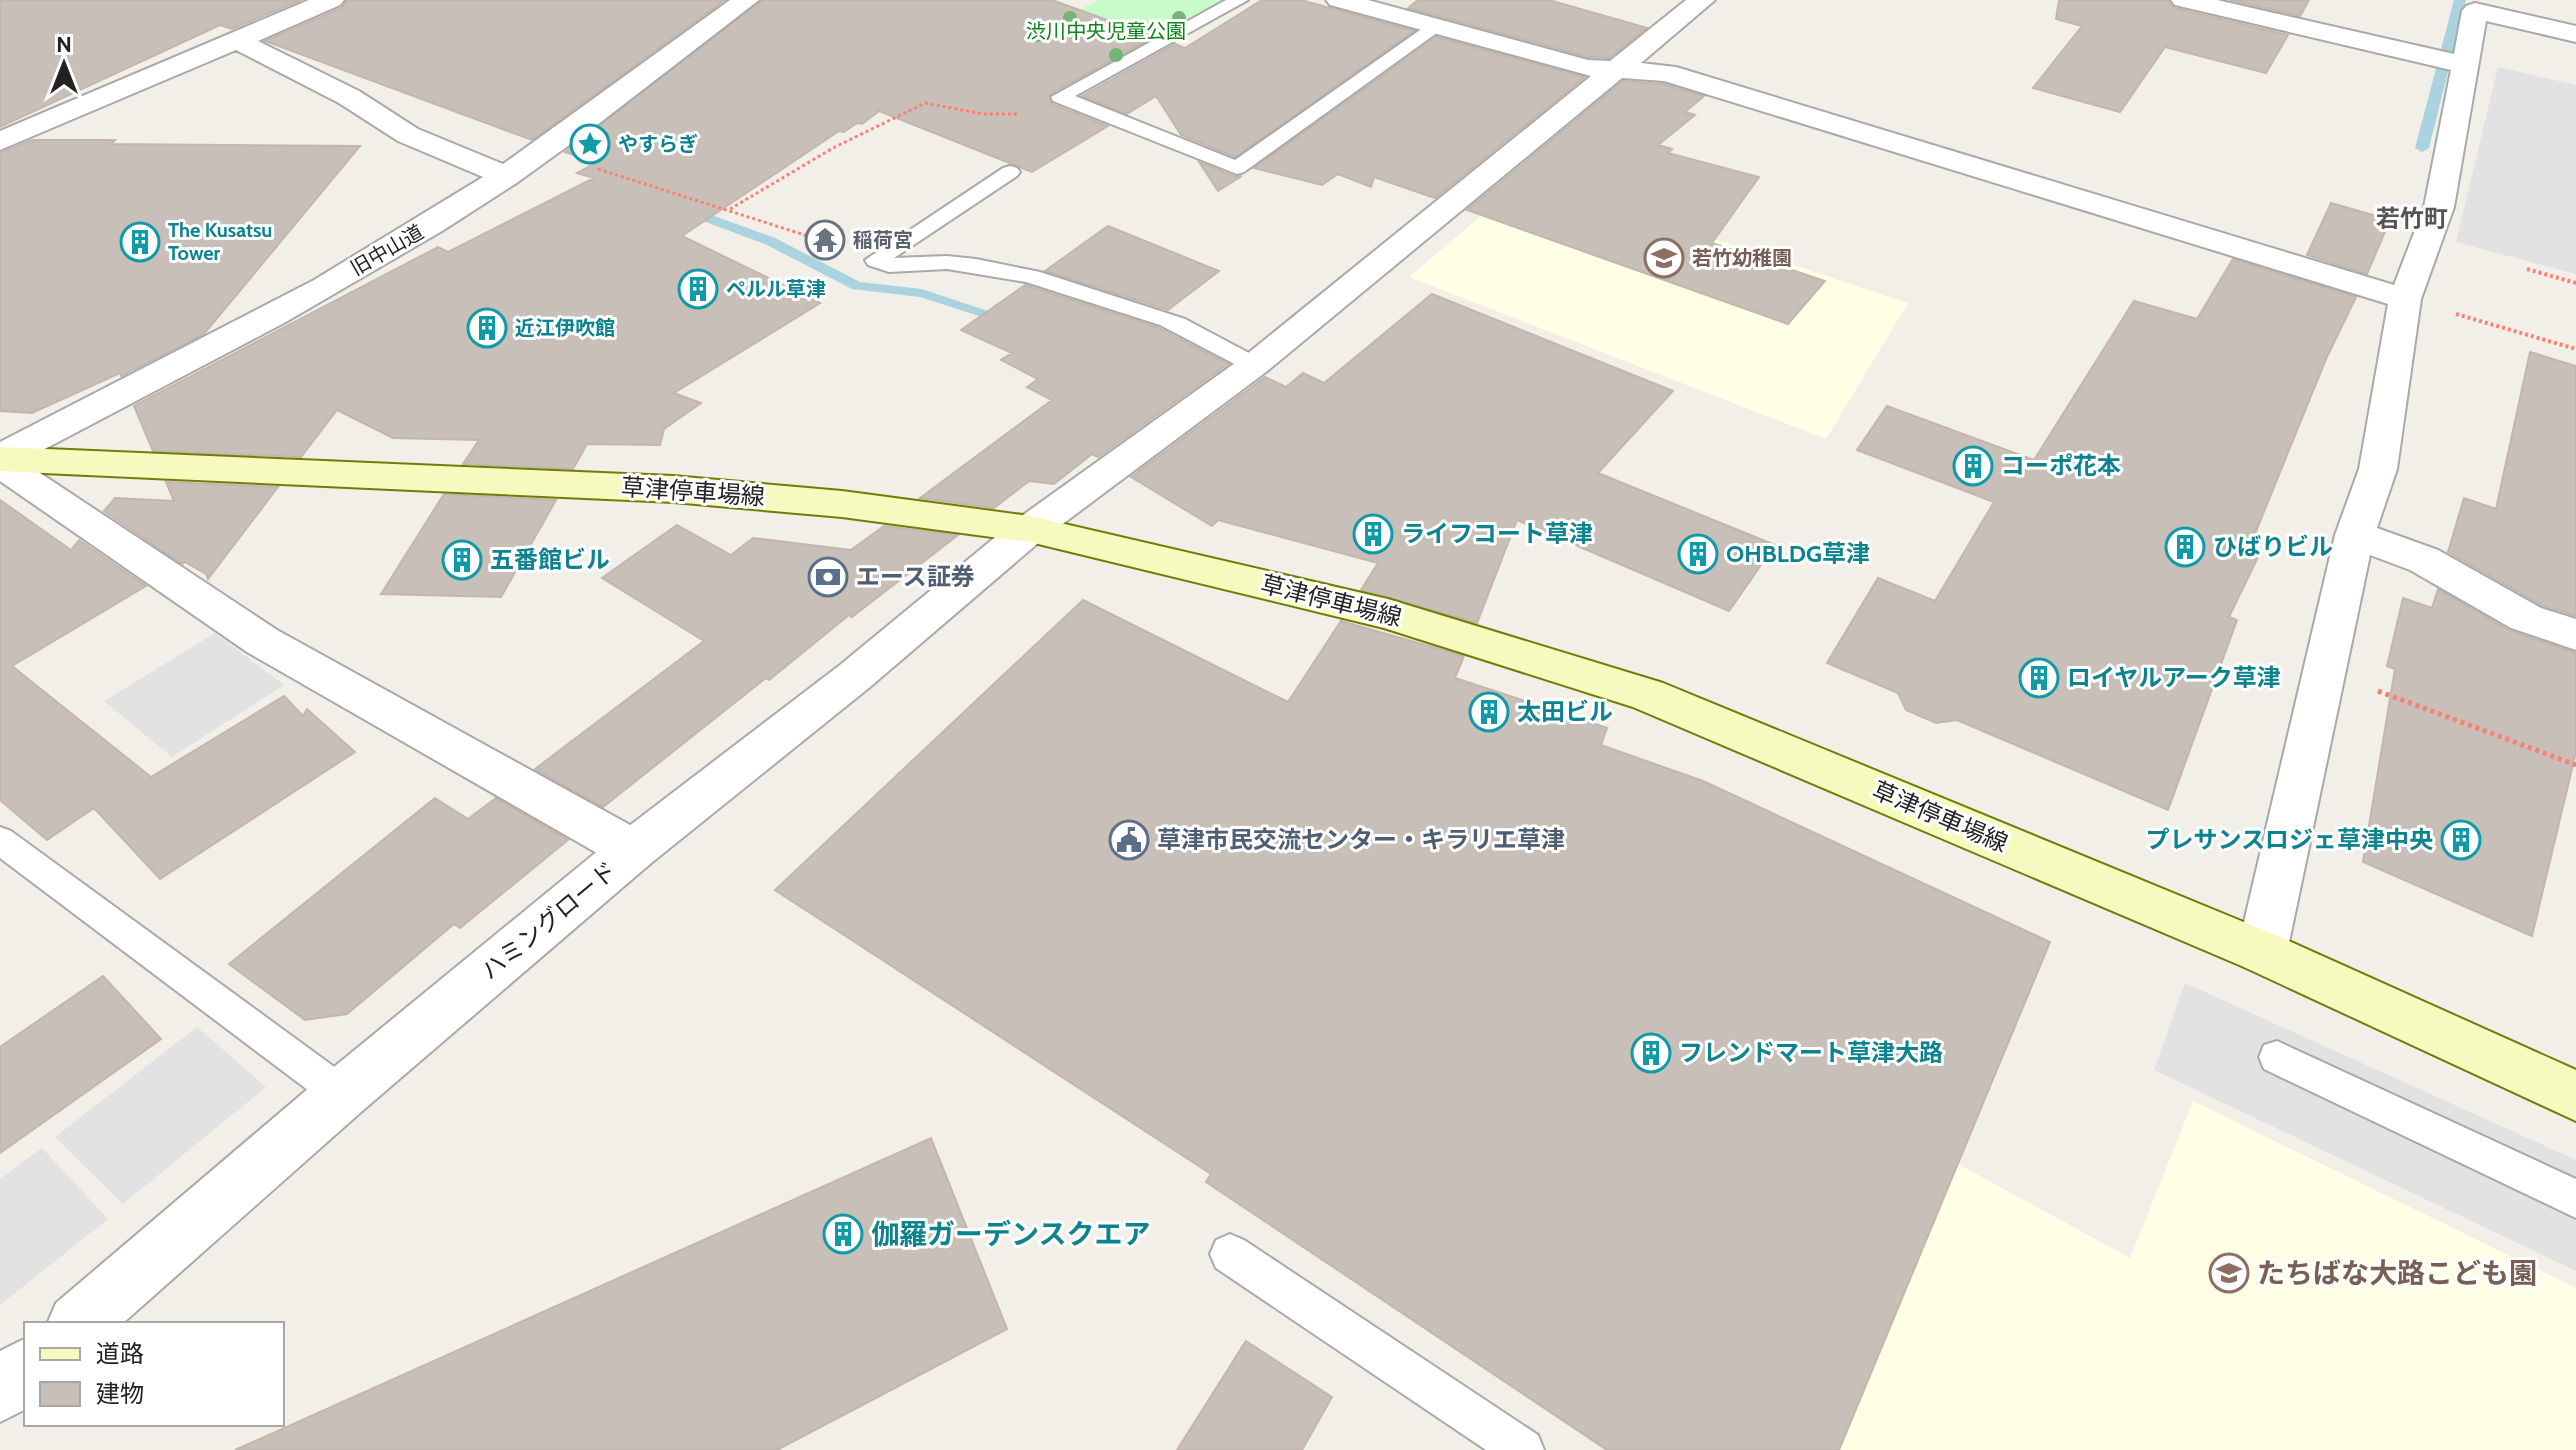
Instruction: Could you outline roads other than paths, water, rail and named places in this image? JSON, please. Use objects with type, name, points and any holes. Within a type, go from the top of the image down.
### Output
[{"type":"main road","name":"草津停車場線","points":[[0,460],[673,489],[842,504],[1030,529],[1388,614],[1648,695],[2262,952],[2576,1096]]},
{"type":"street","points":[[0,141],[331,0]]},
{"type":"street","name":"旧中山道","points":[[0,460],[234,337],[428,226],[544,152],[746,0]]},
{"type":"street","points":[[1339,0],[1587,68],[1666,73],[2405,299]]},
{"type":"street","name":"ハミングロード","points":[[79,1322],[342,1094],[633,850],[855,676],[1030,529],[1254,365],[1702,0]]},
{"type":"street","points":[[2184,0],[2466,65]]},
{"type":"street","points":[[2262,952],[2355,535],[2378,469],[2405,299],[2439,207],[2475,11],[2576,34]]},
{"type":"street","points":[[236,40],[349,97],[408,135],[507,176]]},
{"type":"street","points":[[0,460],[262,641],[633,850]]},
{"type":"street","points":[[2355,535],[2424,560],[2526,618],[2576,635]]},
{"type":"street","points":[[0,1391],[24,1370]]},
{"type":"lane","points":[[1239,0],[1060,97],[1237,168],[1436,27]]},
{"type":"lane","points":[[1010,172],[883,262],[923,260],[979,263],[1002,269],[1184,327],[1254,365]]},
{"type":"lane","points":[[0,840],[342,1094]]},
{"type":"lane","points":[[2277,1057],[2576,1199]]},
{"type":"lane","points":[[1230,1254],[1523,1450]]},
{"type":"waterway","points":[[2422,148],[2460,0]]},
{"type":"waterway","points":[[684,209],[770,241],[857,286],[922,293],[1010,321]]},
{"type":"place","name":"やすらぎ","points":[[590,144]]},
{"type":"place","name":"稲荷宮","points":[[825,240]]},
{"type":"place","name":"The Kusatsu Tower","points":[[140,242]]},
{"type":"place","name":"若竹幼稚園","points":[[1664,258]]},
{"type":"place","name":"ペルル草津","points":[[698,289]]},
{"type":"place","name":"近江伊吹館","points":[[487,328]]},
{"type":"place","name":"コーポ花本","points":[[1973,466]]},
{"type":"place","name":"ライフコート草津","points":[[1373,534]]},
{"type":"place","name":"ひばりビル","points":[[2185,547]]},
{"type":"place","name":"OHBLDG草津","points":[[1698,554]]},
{"type":"place","name":"五番館ビル","points":[[462,560]]},
{"type":"place","name":"エース証券","points":[[828,577]]},
{"type":"place","name":"ロイヤルアーク草津","points":[[2039,678]]},
{"type":"place","name":"太田ビル","points":[[1489,712]]},
{"type":"place","name":"草津市民交流センター・キラリエ草津","points":[[1129,840]]},
{"type":"place","name":"プレサンスロジェ草津中央","points":[[2461,840]]},
{"type":"place","name":"フレンドマート草津大路","points":[[1651,1053]]},
{"type":"place","name":"伽羅ガーデンスクエア","points":[[843,1234]]},
{"type":"place","name":"たちばな大路こども園","points":[[2229,1273]]},
{"type":"district","name":"若竹町","points":[[2412,219]]},
{"type":"park label","name":"渋川中央児童公園","points":[[1106,31]]}]
